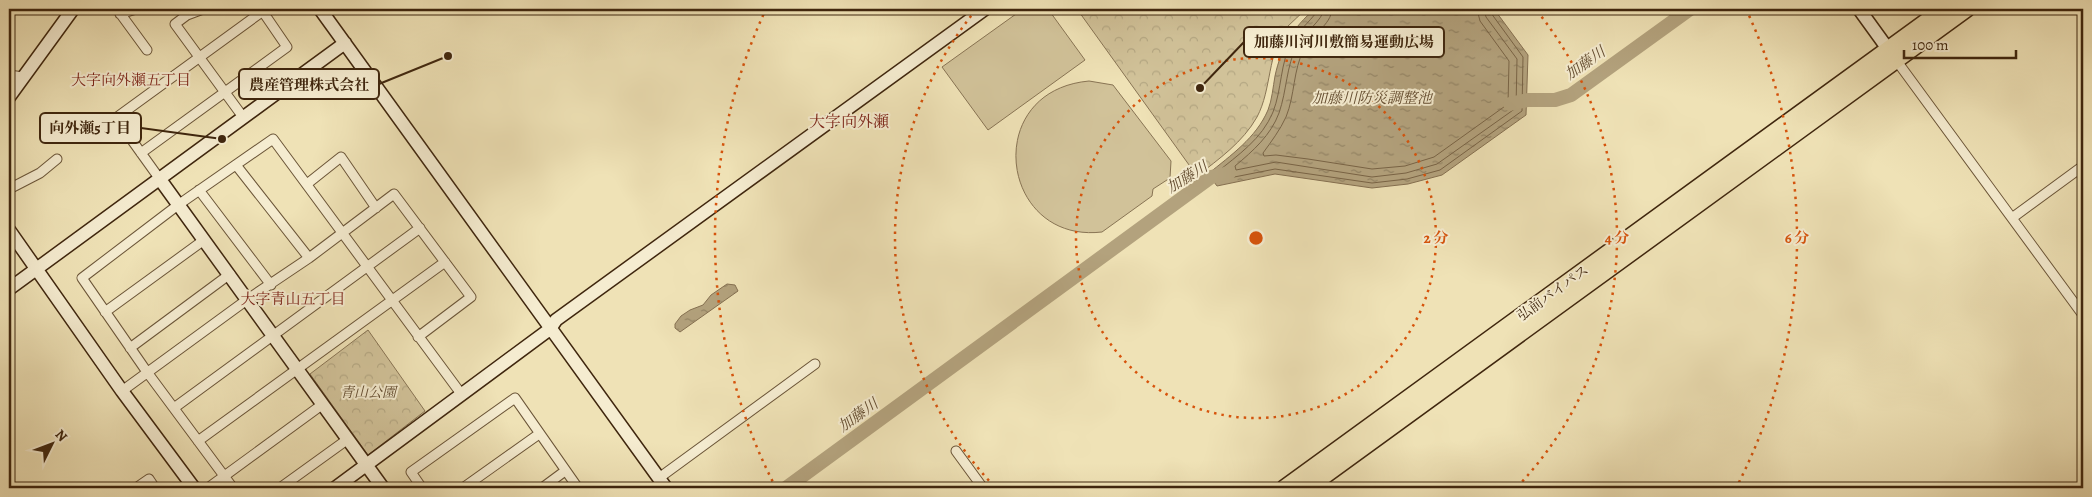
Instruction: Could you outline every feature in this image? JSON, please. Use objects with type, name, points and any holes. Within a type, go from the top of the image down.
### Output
[{"type":"highway","name":"弘前バイパス","points":[[1892,54],[1943,9]]},
{"type":"highway","name":"弘前バイパス","points":[[1298,486],[1892,54],[1966,9]]},
{"type":"street","points":[[9,97],[73,9]]},
{"type":"street","points":[[118,11],[136,9]]},
{"type":"street","points":[[203,9],[187,15],[175,24],[244,117]]},
{"type":"street","points":[[320,9],[662,483],[815,364]]},
{"type":"street","points":[[335,488],[550,330],[556,320],[984,9]]},
{"type":"street","points":[[1859,9],[2083,315]]},
{"type":"street","points":[[141,153],[287,47],[262,10],[116,118],[178,205],[274,334],[383,488]]},
{"type":"street","points":[[118,11],[147,50]]},
{"type":"street","points":[[9,289],[344,43]]},
{"type":"street","points":[[9,75],[23,77]]},
{"type":"street","points":[[233,488],[130,348],[82,278],[178,205],[273,138],[462,395]]},
{"type":"street","points":[[307,184],[341,157],[376,208]]},
{"type":"street","points":[[9,189],[40,174],[56,159]]},
{"type":"street","points":[[236,165],[309,258]]},
{"type":"street","points":[[2012,218],[2083,166]]},
{"type":"street","points":[[200,190],[271,285]]},
{"type":"street","points":[[122,391],[309,258],[394,194],[471,297],[418,337]]},
{"type":"street","points":[[174,408],[420,228]]},
{"type":"street","points":[[9,230],[122,391],[194,488]]},
{"type":"street","points":[[105,312],[204,240]]},
{"type":"street","points":[[198,441],[393,302],[445,262]]},
{"type":"street","points":[[130,348],[230,274]]},
{"type":"street","points":[[422,488],[411,472],[515,398],[578,488]]},
{"type":"street","points":[[208,488],[323,404]]},
{"type":"street","points":[[463,488],[539,434]]},
{"type":"street","points":[[280,488],[348,439]]},
{"type":"street","points":[[956,451],[983,488]]},
{"type":"street","points":[[542,488],[565,471]]},
{"type":"street","points":[[136,488],[149,479],[155,488]]},
{"type":"green space","points":[[1023,9],[1048,9],[1085,60],[988,130],[942,67]]},
{"type":"green space","points":[[1077,9],[1306,9],[1287,27],[1276,48],[1262,106],[1257,117],[1230,150],[1197,176]]},
{"type":"green space","points":[[1089,81],[1113,85],[1171,161],[1170,178],[1153,189],[1152,196],[1102,232],[1068,229],[1042,215],[1024,192],[1016,165],[1018,136],[1031,110],[1054,91]]},
{"type":"green space","name":"青山公園","points":[[368,330],[425,411],[368,455],[310,374]]},
{"type":"water","name":"加藤川防災調整池","points":[[1315,9],[1494,9],[1528,55],[1526,115],[1442,175],[1408,184],[1372,188],[1275,174],[1217,186],[1208,174],[1250,138],[1263,120],[1268,110],[1275,76],[1284,47],[1300,23]]},
{"type":"water","points":[[727,284],[735,285],[738,291],[680,332],[675,328],[675,324],[681,316],[703,305],[711,295]]},
{"type":"waterway","name":"加藤川","points":[[1510,104],[1528,100],[1555,100],[1571,95],[1690,9]]},
{"type":"waterway","name":"加藤川","points":[[786,488],[1211,177],[1229,173]]},
{"type":"place","name":"農産管理株式会社","points":[[448,56]]},
{"type":"place","name":"加藤川河川敷簡易運動広場","points":[[1200,88]]},
{"type":"place","name":"向外瀬5丁目","points":[[222,139]]},
{"type":"district","name":"大字向外瀬五丁目","points":[[131,80]]},
{"type":"district","name":"大字向外瀬","points":[[849,122]]},
{"type":"district","name":"大字青山五丁目","points":[[293,299]]}]
